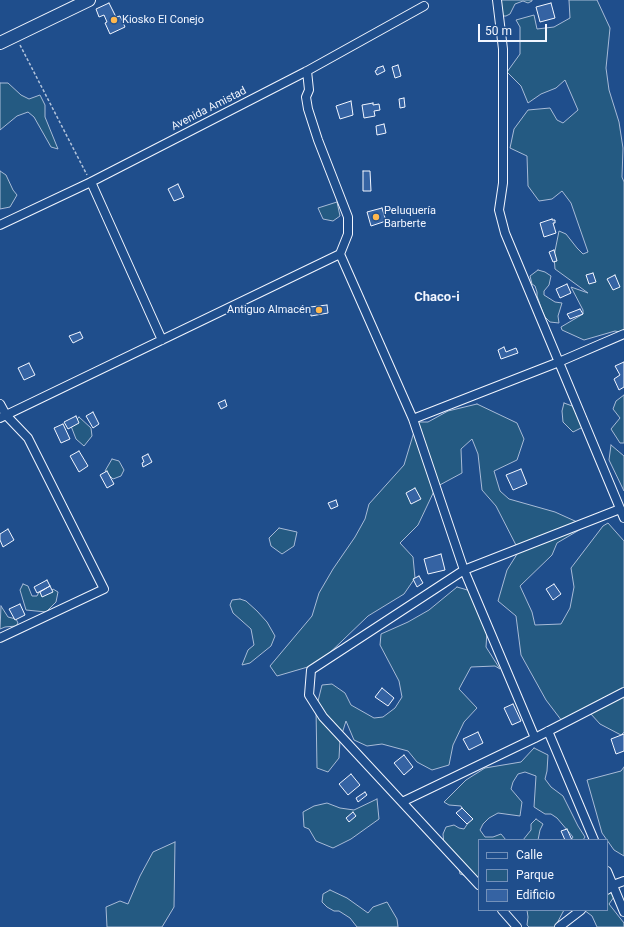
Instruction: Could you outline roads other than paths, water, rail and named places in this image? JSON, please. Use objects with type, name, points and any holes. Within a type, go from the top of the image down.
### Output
[{"type":"street","points":[[0,43],[90,0]]},
{"type":"street","points":[[498,0],[503,49],[503,183],[499,210],[505,233],[624,518]]},
{"type":"street","name":"Avenida Amistad","points":[[0,225],[91,182],[307,71],[424,6]]},
{"type":"street","points":[[3,416],[340,254],[348,234],[348,217],[318,140],[308,109],[306,97],[309,90],[307,71]]},
{"type":"street","points":[[91,182],[162,340]]},
{"type":"street","points":[[340,254],[413,420],[464,570],[534,738]]},
{"type":"street","points":[[413,420],[559,362],[624,334]]},
{"type":"street","points":[[0,404],[3,416],[28,438],[104,589],[0,638]]},
{"type":"street","points":[[478,884],[323,717],[309,695],[312,670],[464,570],[620,509]]},
{"type":"street","points":[[402,802],[534,738],[624,692]]},
{"type":"street","points":[[548,731],[594,839]]},
{"type":"street","points":[[608,877],[610,888],[624,912]]},
{"type":"street","points":[[610,888],[624,881]]},
{"type":"street","points":[[503,911],[517,927]]},
{"type":"street","points":[[559,927],[580,911]]},
{"type":"place","name":"Kiosko El Conejo","points":[[114,20]]},
{"type":"place","name":"Peluquería Barberte","points":[[376,217]]},
{"type":"place","name":"Antiguo Almacén","points":[[319,310]]},
{"type":"district","name":"Chaco-i","points":[[437,298]]}]
